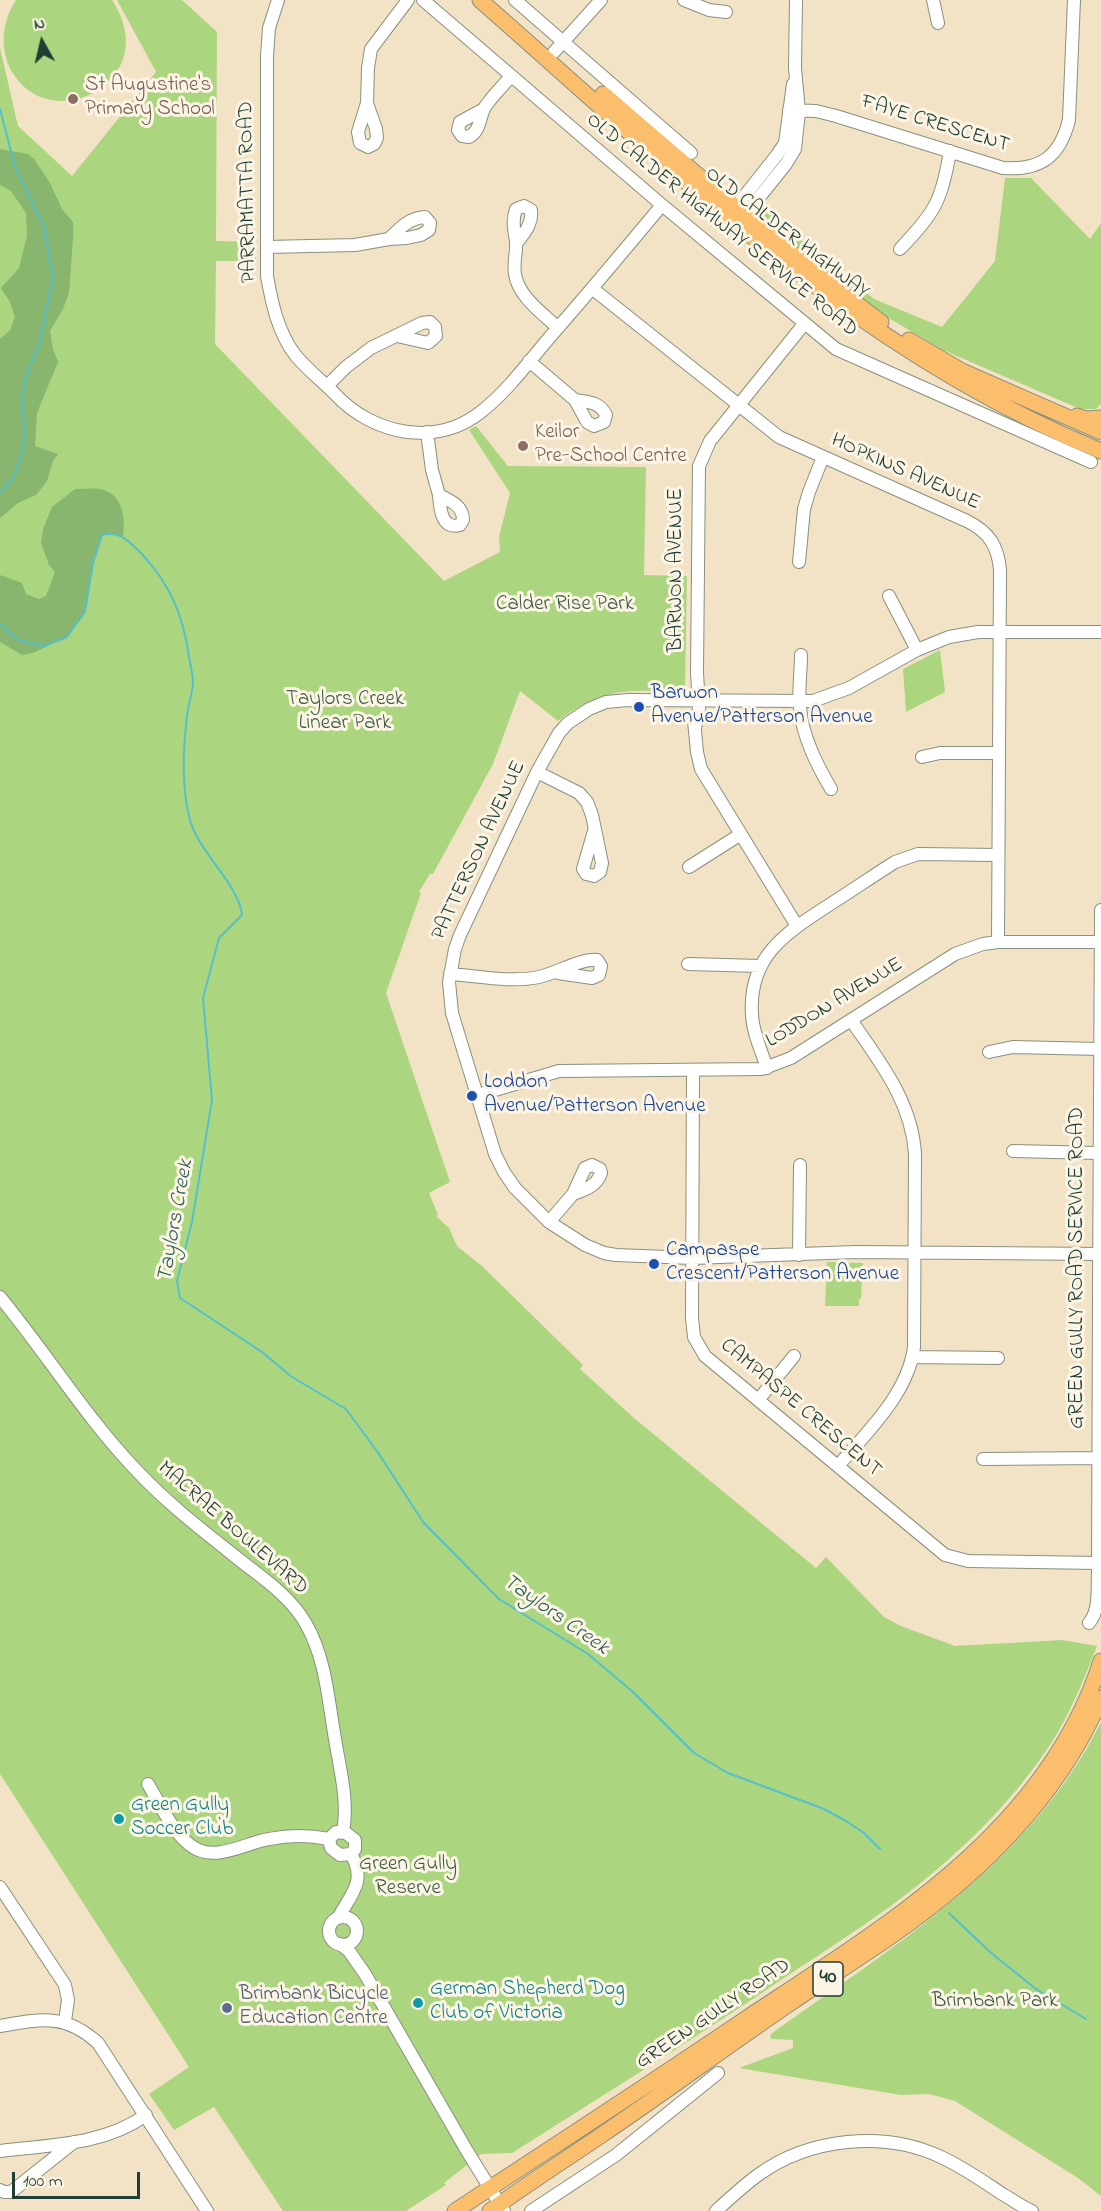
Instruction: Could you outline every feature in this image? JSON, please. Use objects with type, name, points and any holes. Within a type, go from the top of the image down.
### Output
[{"type":"main road","name":"OLD CALDER HIGHWAY","points":[[480,0],[555,51]]},
{"type":"main road","name":"OLD CALDER HIGHWAY","points":[[494,0],[555,51],[823,293],[916,357],[998,404],[1066,437],[1096,457]]},
{"type":"main road","name":"OLD CALDER HIGHWAY","points":[[737,214],[888,326],[962,371],[1101,432]]},
{"type":"main road","points":[[962,371],[1032,396],[1081,417],[1091,420],[1101,418]]},
{"type":"main road","name":"GREEN GULLY ROAD","points":[[455,2211],[860,1943],[950,1876],[1011,1815],[1053,1761],[1083,1709],[1101,1661]]},
{"type":"main road","name":"GREEN GULLY ROAD","points":[[498,2209],[792,2002],[894,1934],[948,1893],[991,1854],[1034,1807],[1071,1755],[1101,1698]]},
{"type":"street","points":[[367,104],[371,49],[408,0]]},
{"type":"street","name":"OLD CALDER HIGHWAY SERVICE ROAD","points":[[423,0],[662,205],[804,324],[844,354],[1096,457]]},
{"type":"street","name":"OLD CALDER HIGHWAY SERVICE ROAD","points":[[515,0],[555,51],[691,153]]},
{"type":"street","points":[[555,51],[601,0]]},
{"type":"street","points":[[684,0],[709,10],[726,12]]},
{"type":"street","points":[[737,214],[781,148],[794,111],[796,0]]},
{"type":"street","points":[[933,0],[938,24]]},
{"type":"street","name":"FAYE CRESCENT","points":[[794,111],[816,111],[836,116],[1004,168],[1032,167],[1056,150],[1066,133],[1069,120],[1074,0]]},
{"type":"street","name":"PARRAMATTA ROAD","points":[[273,2],[267,56],[267,276],[272,303],[285,340],[296,356],[344,404],[374,423],[394,430],[427,432],[455,426],[476,416],[493,401],[593,289],[662,205]]},
{"type":"street","points":[[484,109],[511,76]]},
{"type":"street","points":[[900,249],[938,202],[950,151]]},
{"type":"street","points":[[267,247],[355,245],[389,239]]},
{"type":"street","points":[[516,244],[514,256],[518,285],[528,299],[558,328]]},
{"type":"street","name":"HOPKINS AVENUE","points":[[593,289],[779,437],[967,520],[986,532],[994,544],[999,559],[998,942]]},
{"type":"street","name":"BARWON AVENUE","points":[[797,926],[701,769],[695,728],[699,466],[710,441],[804,324]]},
{"type":"street","points":[[327,387],[360,355],[397,336]]},
{"type":"street","points":[[529,361],[575,400]]},
{"type":"street","points":[[427,432],[432,470],[439,495]]},
{"type":"street","points":[[799,562],[806,500],[823,457]]},
{"type":"street","points":[[889,596],[917,651]]},
{"type":"street","name":"PATTERSON AVENUE","points":[[1101,632],[999,631],[949,637],[823,699],[800,702],[628,700],[598,705],[578,716],[560,733],[537,772],[460,935],[450,974],[452,1013],[495,1154],[504,1173],[522,1196],[549,1222],[574,1239],[604,1253],[632,1257],[692,1258],[856,1252],[1101,1254]]},
{"type":"street","points":[[801,656],[800,702],[803,724],[819,768],[831,789]]},
{"type":"street","points":[[922,757],[940,753],[999,753]]},
{"type":"street","points":[[537,772],[571,788],[584,797],[592,815],[594,831]]},
{"type":"street","points":[[688,867],[741,834]]},
{"type":"street","points":[[767,1068],[752,1017],[753,995],[761,966],[779,940],[895,862],[910,855],[998,855]]},
{"type":"street","name":"GREEN GULLY ROAD SERVICE ROAD","points":[[1089,1623],[1096,1608],[1098,1563],[1101,1254],[1098,1153],[1101,910]]},
{"type":"street","name":"LODDON AVENUE","points":[[478,1095],[559,1071],[693,1071],[767,1068],[791,1058],[955,954],[983,944],[998,942],[1101,942]]},
{"type":"street","points":[[688,964],[761,966]]},
{"type":"street","points":[[450,974],[523,979],[558,973]]},
{"type":"street","points":[[838,1466],[890,1403],[904,1381],[913,1357],[915,1154],[908,1113],[887,1074],[851,1020]]},
{"type":"street","points":[[989,1052],[1013,1047],[1099,1049]]},
{"type":"street","name":"CAMPASPE CRESCENT","points":[[693,1071],[692,1318],[697,1344],[705,1356],[945,1555],[968,1561],[1098,1563]]},
{"type":"street","points":[[1012,1152],[1098,1153]]},
{"type":"street","points":[[800,1165],[800,1255]]},
{"type":"street","points":[[549,1222],[573,1194]]},
{"type":"street","name":"MACRAE BOULEVARD","points":[[0,1297],[128,1461],[170,1503],[276,1589],[306,1622],[317,1649],[327,1689],[345,1805],[343,1832]]},
{"type":"street","points":[[759,1399],[794,1356]]},
{"type":"street","points":[[913,1357],[998,1358]]},
{"type":"street","points":[[983,1459],[1099,1458]]},
{"type":"street","points":[[148,1784],[179,1834],[192,1847],[200,1851],[219,1853],[250,1843],[292,1836],[305,1835],[329,1839]]},
{"type":"street","points":[[343,1832],[355,1840],[355,1849],[351,1854],[344,1855],[336,1852],[329,1845],[329,1839],[333,1833],[343,1832]]},
{"type":"street","points":[[351,1854],[357,1864],[358,1878],[349,1901],[333,1922],[329,1932],[334,1941],[349,1951],[365,1974],[490,2188],[498,2209]]},
{"type":"street","points":[[0,1887],[65,1985],[68,2000],[65,2021]]},
{"type":"street","points":[[349,1901],[352,1920],[357,1928],[355,1937],[358,1958],[365,1974]]},
{"type":"street","points":[[338,1918],[345,1917],[352,1920]]},
{"type":"street","points":[[340,1944],[349,1944],[355,1937]]},
{"type":"street","points":[[0,2026],[45,2019],[65,2021],[78,2027],[98,2043],[206,2211]]},
{"type":"street","points":[[531,2211],[616,2155],[718,2073]]},
{"type":"street","points":[[0,2151],[115,2133],[146,2115]]},
{"type":"street","points":[[0,2190],[11,2192],[75,2141]]},
{"type":"street","points":[[716,2211],[758,2175],[787,2158],[813,2148],[874,2141],[910,2146],[940,2156],[1029,2210]]},
{"type":"green space","points":[[16,0],[112,0],[125,30],[124,56],[112,78],[94,93],[71,100],[47,99],[25,87],[8,64],[4,48],[4,31],[8,15]]},
{"type":"green space","points":[[117,0],[182,0],[217,32],[216,241],[256,242],[256,261],[216,261],[215,344],[444,581],[500,552],[499,537],[510,493],[469,430],[476,426],[508,466],[646,467],[644,575],[687,576],[685,691],[618,692],[590,701],[558,721],[520,691],[493,764],[433,874],[430,874],[419,892],[421,893],[386,993],[450,1182],[429,1193],[438,1215],[436,1216],[449,1228],[457,1246],[483,1267],[583,1365],[580,1369],[634,1418],[816,1568],[826,1557],[884,1617],[901,1626],[955,1646],[1062,1640],[1097,1646],[1083,1681],[1055,1737],[1020,1786],[979,1830],[912,1890],[756,1997],[512,2153],[481,2154],[444,2183],[446,2185],[406,2211],[283,2211],[214,2107],[174,2130],[149,2094],[189,2067],[0,1774],[0,48],[18,126],[72,176],[156,72]]},
{"type":"green space","points":[[0,149],[28,154],[34,159],[50,183],[62,209],[73,222],[73,239],[69,293],[50,331],[58,362],[37,413],[35,446],[58,454],[53,461],[47,481],[36,495],[18,503],[0,518],[0,339],[10,330],[15,317],[10,302],[1,288],[19,268],[27,236],[26,213],[11,191],[0,185]]},
{"type":"green space","points":[[1005,178],[1031,178],[1090,239],[1101,223],[1101,404],[1096,409],[1080,409],[943,350],[887,317],[764,227],[758,215],[763,209],[874,299],[942,327],[995,261]]},
{"type":"green space","points":[[75,489],[100,489],[113,495],[123,514],[123,536],[108,533],[102,536],[93,563],[85,612],[67,637],[33,653],[22,655],[0,642],[0,575],[22,583],[26,594],[39,599],[46,596],[55,572],[49,565],[41,543],[43,529],[52,507]]},
{"type":"green space","points":[[940,650],[945,692],[906,712],[903,669]]},
{"type":"green space","points":[[827,1262],[863,1263],[859,1306],[825,1306]]},
{"type":"green space","name":"Brimbank Park","points":[[1101,1722],[1101,2196],[1078,2178],[955,2101],[929,2094],[901,2095],[739,2068],[793,2048],[793,2040],[772,2039],[771,2034],[911,1934],[956,1898],[998,1859],[1037,1818],[1072,1772]]},
{"type":"waterway","name":"Taylors Creek","points":[[0,109],[15,167],[44,227],[53,277],[40,341],[26,377],[22,401],[25,436],[20,459],[13,478],[0,493]]},
{"type":"waterway","name":"Taylors Creek","points":[[0,624],[18,640],[44,646],[67,637],[85,612],[93,563],[102,535],[113,534],[127,540],[150,564],[174,600],[183,627],[193,684],[184,755],[187,807],[201,844],[233,891],[242,915],[219,938],[203,998],[212,1100],[192,1222],[177,1281],[180,1298],[262,1352],[292,1377],[346,1409],[379,1454],[423,1522],[499,1599],[588,1654],[633,1692],[694,1753],[728,1773],[824,1809],[864,1833],[880,1849]]},
{"type":"waterway","name":"Taylors Creek","points":[[949,1913],[990,1952],[1036,1989],[1086,2019]]},
{"type":"place","name":"St Augustine's Primary School","points":[[73,99]]},
{"type":"place","name":"Keilor Pre-School Centre","points":[[523,446]]},
{"type":"place","name":"Barwon Avenue/Patterson Avenue","points":[[639,707]]},
{"type":"place","name":"Loddon Avenue/Patterson Avenue","points":[[472,1096]]},
{"type":"place","name":"Campaspe Crescent/Patterson Avenue","points":[[654,1264]]},
{"type":"place","name":"Green Gully Soccer Club","points":[[119,1819]]},
{"type":"place","name":"German Shepherd Dog Club of Victoria","points":[[418,2003]]},
{"type":"place","name":"Brimbank Bicycle Education Centre","points":[[227,2008]]},
{"type":"park label","name":"Calder Rise Park","points":[[565,606]]},
{"type":"park label","name":"Taylors Creek Linear Park","points":[[345,713]]},
{"type":"park label","name":"Green Gully Reserve","points":[[408,1878]]}]
